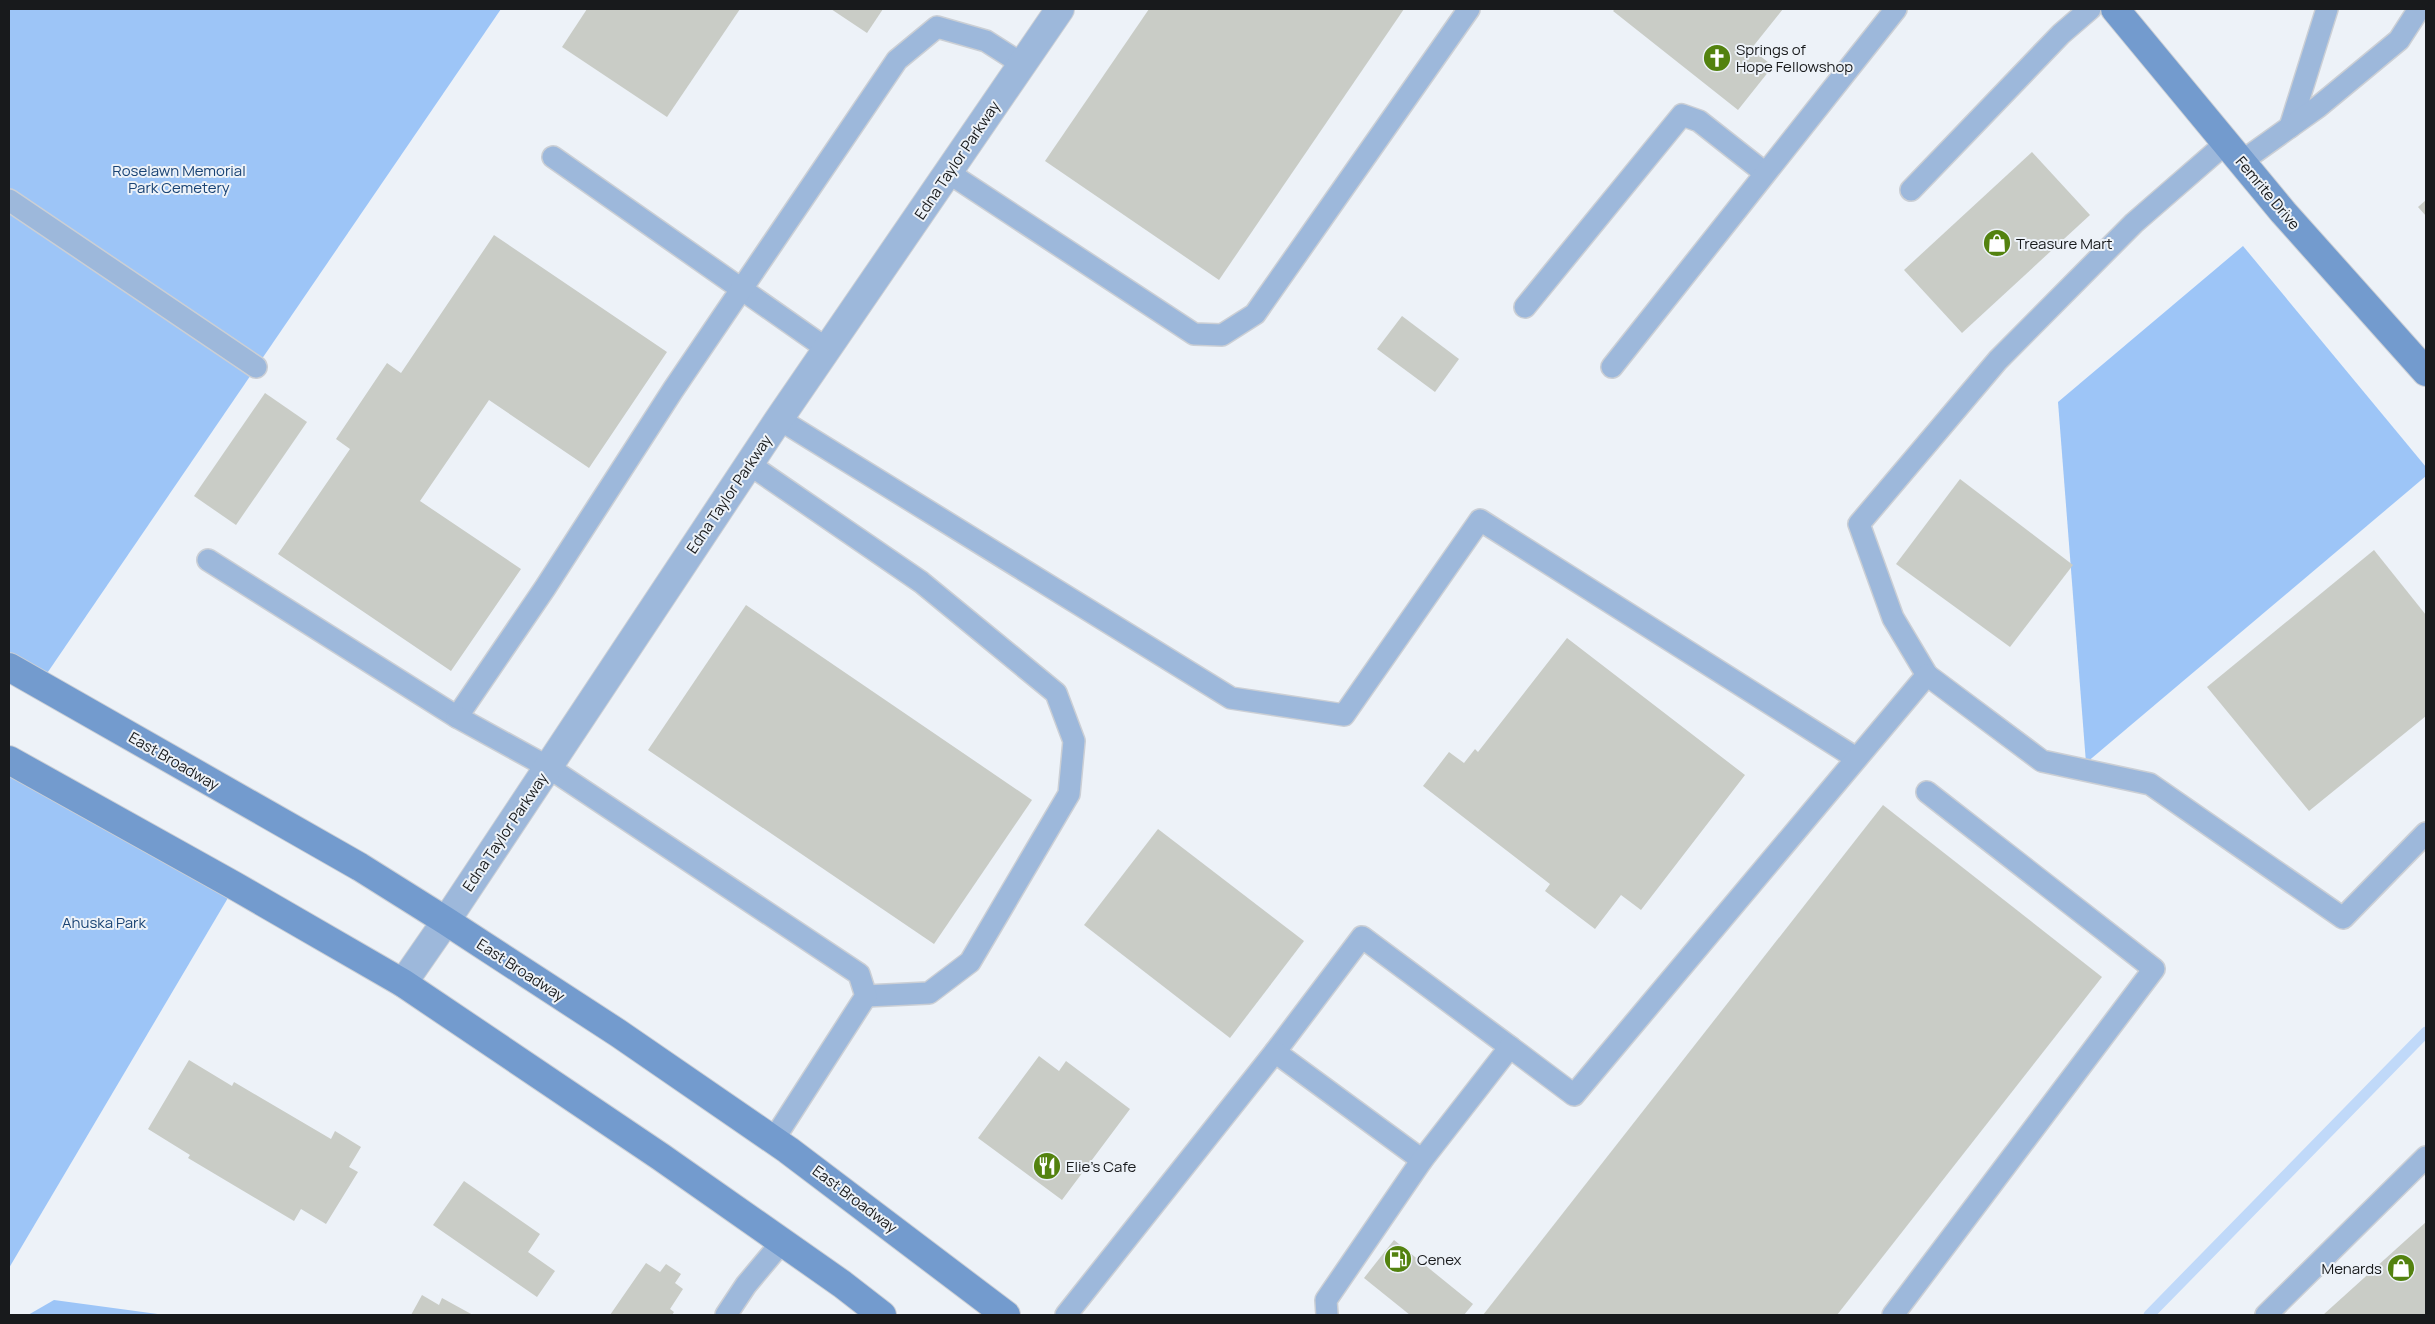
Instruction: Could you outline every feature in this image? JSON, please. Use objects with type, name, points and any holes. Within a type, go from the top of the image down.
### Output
[{"type":"street","name":"Edna Taylor Parkway","points":[[402,983],[446,921],[779,419],[1060,9]]},
{"type":"street","name":"Femrite Drive","points":[[2115,9],[2234,152],[2399,344],[2426,372]]},
{"type":"street","name":"East Broadway","points":[[9,667],[360,867],[446,921],[618,1033],[774,1140],[1006,1315]]},
{"type":"street","points":[[9,760],[235,886],[402,983],[661,1156],[882,1315]]},
{"type":"lane","points":[[949,173],[1194,334],[1222,335],[1256,314],[1469,9]]},
{"type":"lane","points":[[1612,367],[1896,9]]},
{"type":"lane","points":[[1911,190],[2061,34],[2090,9]]},
{"type":"lane","points":[[2290,127],[2327,9]]},
{"type":"lane","points":[[2419,9],[2399,40],[2318,107],[2290,127],[2234,152],[2134,223],[1998,360],[1859,524],[1893,618],[1926,675],[2042,761],[2150,784],[2343,918],[2426,834]]},
{"type":"lane","points":[[457,717],[545,588],[673,390],[898,60],[936,27],[986,40],[1022,64]]},
{"type":"lane","points":[[1525,307],[1682,115],[1699,121],[1765,173]]},
{"type":"lane","points":[[553,157],[827,349]]},
{"type":"lane","points":[[9,200],[256,367]]},
{"type":"lane","points":[[779,419],[1231,698],[1344,715],[1480,520],[1856,758]]},
{"type":"lane","points":[[749,464],[921,582],[1056,693],[1074,741],[1069,794],[970,962],[929,993],[866,996]]},
{"type":"lane","points":[[208,560],[457,717],[548,767],[859,974],[866,996]]},
{"type":"lane","points":[[1066,1315],[1275,1052],[1362,936],[1574,1095],[1926,675]]},
{"type":"lane","points":[[1893,1315],[2154,969],[1927,792]]},
{"type":"lane","points":[[774,1140],[866,996]]},
{"type":"lane","points":[[1327,1315],[1326,1300],[1422,1160],[1510,1047]]},
{"type":"lane","points":[[1275,1052],[1422,1160]]},
{"type":"lane","points":[[2266,1315],[2426,1157]]},
{"type":"lane","points":[[734,1312],[746,1285],[782,1242]]},
{"type":"green space","name":"Roselawn Memorial Park Cemetery","points":[[9,9],[501,9],[39,685],[9,667]]},
{"type":"green space","points":[[2243,246],[2426,467],[2426,476],[2086,763],[2058,402]]},
{"type":"green space","name":"Ahuska Park","points":[[9,760],[235,886],[9,1268]]},
{"type":"green space","points":[[54,1300],[165,1315],[28,1315]]},
{"type":"building","points":[[587,9],[740,9],[667,117],[562,47]]},
{"type":"building","points":[[831,9],[883,9],[867,33]]},
{"type":"building","points":[[1149,9],[1404,9],[1219,280],[1045,161]]},
{"type":"building","name":"Springs of Hope Fellowshop","points":[[1615,9],[1783,9],[1751,49],[1773,66],[1738,110],[1613,11]]},
{"type":"building","name":"Treasure Mart","points":[[2032,152],[2090,215],[1962,333],[1904,270]]},
{"type":"building","points":[[2426,200],[2426,216],[2418,207]]},
{"type":"building","points":[[494,235],[667,352],[589,468],[489,400],[420,501],[521,569],[451,671],[278,554],[350,449],[336,439],[387,363],[401,373]]},
{"type":"building","points":[[1402,316],[1459,359],[1435,392],[1377,349]]},
{"type":"building","points":[[265,393],[307,422],[236,525],[194,496]]},
{"type":"building","points":[[1960,479],[2073,565],[2010,647],[1896,564]]},
{"type":"building","points":[[2374,550],[2426,615],[2426,716],[2309,811],[2207,687]]},
{"type":"building","points":[[746,605],[1032,800],[934,944],[648,750]]},
{"type":"building","points":[[1567,638],[1745,775],[1641,910],[1621,895],[1595,929],[1545,891],[1550,884],[1423,786],[1449,752],[1464,763],[1475,749],[1478,752]]},
{"type":"building","points":[[1883,805],[2102,977],[1837,1315],[1483,1315]]},
{"type":"building","points":[[1158,829],[1304,941],[1230,1038],[1084,925]]},
{"type":"building","points":[[1039,1056],[1059,1071],[1066,1061],[1130,1109],[1062,1200],[978,1138]]},
{"type":"building","points":[[189,1060],[232,1086],[234,1082],[331,1139],[335,1131],[361,1147],[349,1167],[358,1172],[326,1224],[301,1209],[294,1221],[188,1158],[190,1155],[148,1129]]},
{"type":"building","points":[[464,1181],[540,1234],[528,1252],[555,1271],[537,1297],[433,1225]]},
{"type":"building","name":"Menards","points":[[2426,1222],[2426,1315],[2323,1315]]},
{"type":"building","name":"Cenex","points":[[1394,1240],[1473,1304],[1464,1315],[1410,1315],[1364,1278]]},
{"type":"building","points":[[646,1263],[660,1272],[666,1264],[681,1274],[675,1283],[683,1289],[670,1309],[674,1312],[672,1315],[610,1315]]},
{"type":"building","points":[[422,1295],[439,1305],[442,1298],[473,1315],[411,1315]]},
{"type":"waterway","points":[[2149,1315],[2426,1032]]},
{"type":"place","name":"Springs of Hope Fellowshop","points":[[1717,58]]},
{"type":"place","name":"Treasure Mart","points":[[1997,243]]},
{"type":"place","name":"Elie's Cafe","points":[[1047,1166]]},
{"type":"place","name":"Cenex","points":[[1398,1259]]},
{"type":"place","name":"Menards","points":[[2401,1268]]}]
